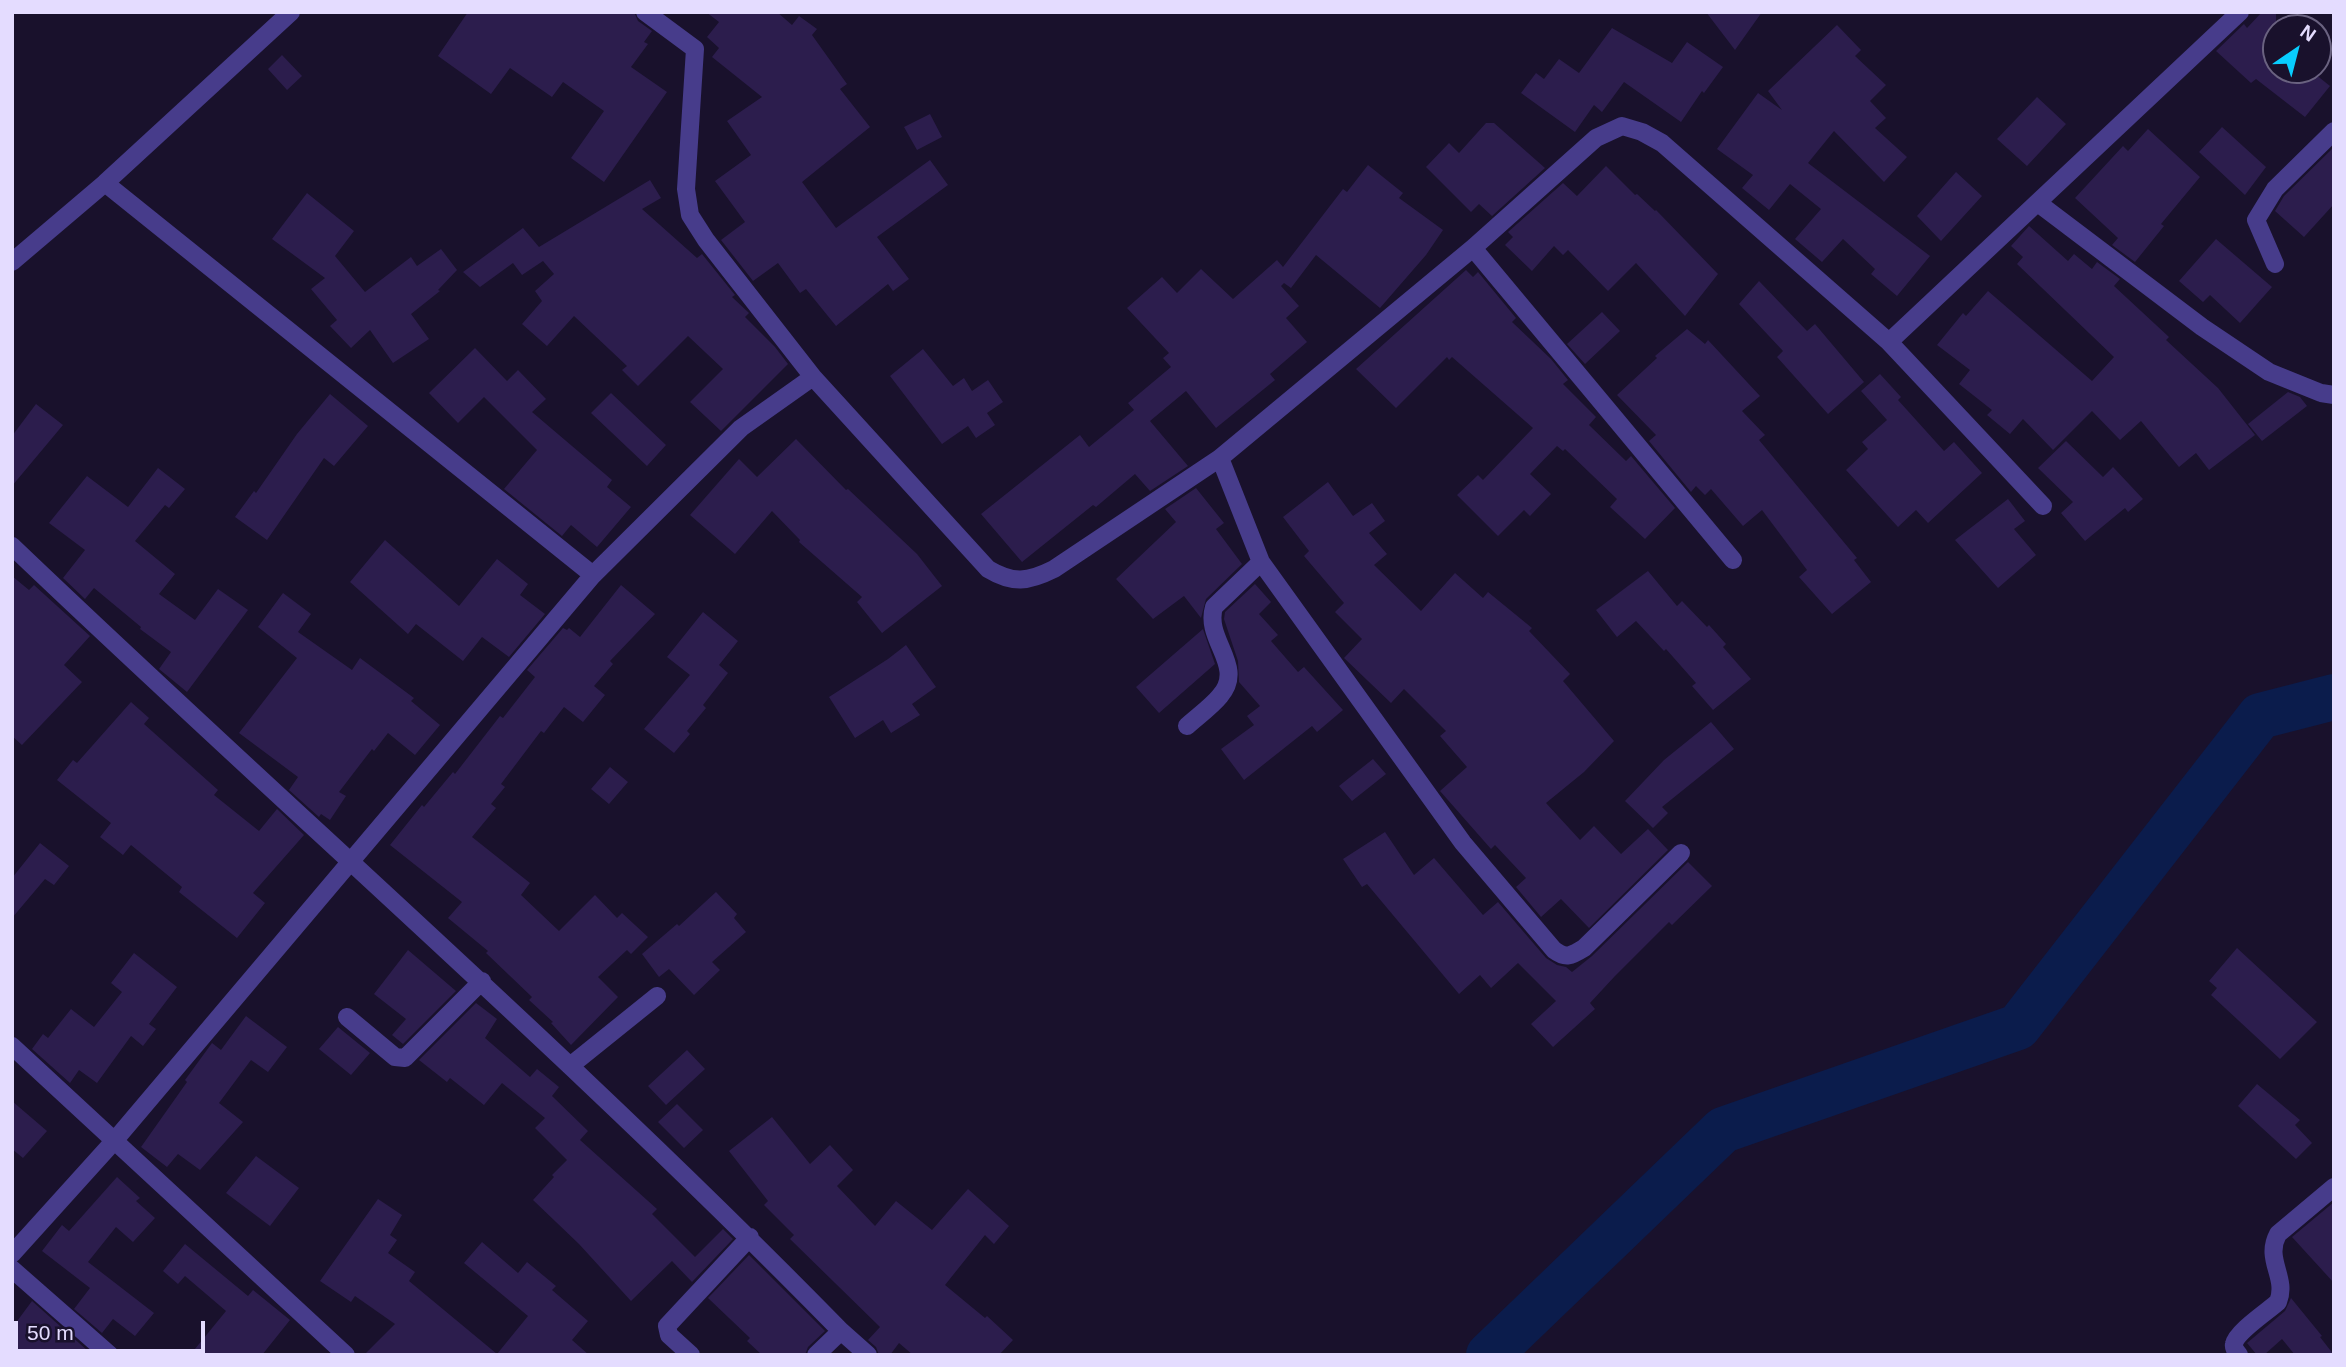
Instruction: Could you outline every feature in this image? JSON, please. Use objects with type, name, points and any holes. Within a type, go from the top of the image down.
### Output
[{"type":"street","points":[[12,262],[105,183],[291,12]]},
{"type":"street","points":[[645,12],[695,49],[686,190],[691,215],[706,240],[813,377],[972,553],[988,569],[1003,578],[1036,578],[1054,569],[1220,458],[1473,248],[1596,138],[1622,126],[1642,132],[1662,143],[1889,342],[2043,506]]},
{"type":"street","points":[[1889,342],[2240,12]]},
{"type":"street","points":[[2275,264],[2256,220],[2275,189],[2334,131]]},
{"type":"street","points":[[105,183],[593,575]]},
{"type":"street","points":[[2038,203],[2202,327],[2262,368],[2321,393],[2334,395]]},
{"type":"street","points":[[1473,248],[1733,561]]},
{"type":"street","points":[[12,1254],[115,1140],[349,860],[593,575],[741,428],[813,377]]},
{"type":"street","points":[[1220,458],[1261,562],[1463,843],[1528,922],[1562,957],[1572,956],[1584,948],[1681,853]]},
{"type":"street","points":[[12,546],[156,683],[482,981],[750,1237],[841,1331],[868,1355]]},
{"type":"street","points":[[1187,726],[1221,695],[1228,683],[1230,667],[1214,633],[1211,615],[1214,607],[1261,562]]},
{"type":"street","points":[[347,1017],[395,1057],[402,1059],[482,981]]},
{"type":"street","points":[[570,1066],[657,996]]},
{"type":"street","points":[[12,1046],[346,1355]]},
{"type":"street","points":[[2239,1355],[2234,1343],[2241,1333],[2278,1303],[2281,1296],[2272,1253],[2278,1234],[2334,1186]]},
{"type":"street","points":[[691,1355],[669,1335],[667,1326],[750,1237]]},
{"type":"street","points":[[12,1269],[110,1355]]},
{"type":"street","points":[[816,1355],[841,1331]]},
{"type":"building","points":[[468,12],[634,12],[638,21],[652,31],[644,42],[648,44],[631,67],[667,92],[604,182],[571,158],[604,111],[563,82],[552,97],[510,68],[491,94],[438,56]]},
{"type":"building","points":[[706,12],[777,12],[792,25],[799,16],[817,29],[812,35],[847,84],[840,89],[870,127],[802,182],[836,228],[930,160],[948,185],[877,237],[909,279],[893,291],[888,284],[836,326],[806,289],[800,293],[778,263],[753,281],[721,240],[745,222],[715,181],[751,155],[727,121],[762,97],[712,57],[719,48],[707,37],[719,22]]},
{"type":"building","points":[[1706,12],[1762,12],[1735,50]]},
{"type":"building","points":[[2262,12],[2276,12],[2262,14],[2262,84],[2256,79],[2251,83],[2216,51],[2244,24],[2247,28]]},
{"type":"building","points":[[1837,25],[1861,50],[1855,56],[1886,85],[1870,101],[1886,118],[1875,128],[1907,157],[1884,182],[1834,131],[1808,163],[1930,256],[1897,296],[1871,274],[1875,269],[1843,239],[1822,262],[1795,239],[1821,209],[1790,184],[1769,210],[1742,188],[1753,175],[1717,149],[1758,93],[1782,110],[1768,91]]},
{"type":"building","points":[[1612,28],[1672,63],[1687,42],[1723,67],[1704,93],[1702,91],[1681,122],[1624,82],[1602,112],[1594,105],[1575,132],[1521,93],[1536,73],[1544,79],[1559,59],[1579,73]]},
{"type":"building","points":[[282,55],[302,76],[287,90],[268,69]]},
{"type":"building","points":[[2262,84],[2328,84],[2330,86],[2305,117]]},
{"type":"building","points":[[2037,97],[2066,124],[2027,166],[1997,139]]},
{"type":"building","points":[[930,114],[942,137],[917,150],[904,127]]},
{"type":"building","points":[[1486,123],[1494,123],[1545,168],[1492,216],[1479,204],[1471,212],[1426,167],[1449,143],[1459,153]]},
{"type":"building","points":[[2222,127],[2266,167],[2245,195],[2199,152]]},
{"type":"building","points":[[2148,129],[2200,177],[2161,224],[2164,226],[2135,262],[2112,245],[2118,238],[2075,198],[2123,146],[2128,151]]},
{"type":"building","points":[[2334,147],[2334,204],[2304,237],[2275,211],[2284,196]]},
{"type":"building","points":[[1368,165],[1403,193],[1399,198],[1443,230],[1426,255],[1380,308],[1316,255],[1291,288],[1284,283],[1281,286],[1299,306],[1286,318],[1307,342],[1270,374],[1275,380],[1216,428],[1186,391],[1150,421],[1188,466],[1150,491],[1135,474],[1022,562],[981,514],[1080,435],[1089,447],[1134,410],[1128,403],[1171,367],[1163,358],[1169,353],[1127,308],[1162,277],[1177,293],[1201,269],[1233,299],[1277,260],[1283,267],[1343,189],[1347,192]]},
{"type":"building","points":[[1606,166],[1635,195],[1656,210],[1718,274],[1685,316],[1636,263],[1608,291],[1568,250],[1563,255],[1554,246],[1532,271],[1505,245],[1513,237],[1508,232],[1563,183],[1577,196]]},
{"type":"building","points":[[1956,172],[1982,196],[1941,241],[1917,216]]},
{"type":"building","points":[[650,180],[661,198],[642,209],[697,258],[702,254],[735,295],[732,297],[749,313],[745,317],[788,364],[721,431],[690,402],[723,369],[688,336],[638,386],[622,370],[627,366],[574,316],[547,346],[522,324],[542,301],[535,291],[554,274],[543,261],[522,275],[513,263],[480,287],[463,272],[523,228],[539,247]]},
{"type":"building","points":[[307,193],[354,231],[335,256],[365,292],[411,257],[417,266],[441,249],[457,270],[438,290],[440,291],[411,314],[429,339],[393,363],[370,330],[351,348],[330,326],[337,320],[311,289],[325,278],[272,239]]},
{"type":"building","points":[[2029,226],[2068,261],[2074,254],[2092,269],[2097,262],[2120,279],[2114,286],[2169,337],[2166,340],[2218,388],[2255,435],[2209,470],[2196,453],[2179,467],[2141,421],[2120,440],[2092,411],[2053,450],[2023,419],[2010,434],[1987,415],[1992,410],[1959,384],[1970,370],[1937,345],[1963,313],[1966,316],[1988,291],[2092,381],[2114,357],[2017,264],[2023,257],[2011,246]]},
{"type":"building","points":[[2216,239],[2272,287],[2240,323],[2210,295],[2203,302],[2179,281]]},
{"type":"building","points":[[1466,270],[1473,277],[1478,272],[1516,318],[1512,322],[1551,359],[1568,380],[1563,384],[1596,417],[1589,425],[1626,461],[1631,456],[1675,508],[1645,539],[1610,507],[1617,499],[1565,449],[1563,451],[1557,446],[1530,474],[1551,494],[1530,516],[1524,510],[1498,536],[1457,495],[1478,475],[1483,480],[1533,428],[1452,357],[1449,360],[1447,357],[1396,408],[1356,369]]},
{"type":"building","points":[[1759,281],[1807,331],[1815,324],[1864,382],[1828,414],[1777,357],[1783,351],[1739,304]]},
{"type":"building","points":[[1602,312],[1620,331],[1585,364],[1567,344]]},
{"type":"building","points":[[1687,329],[1705,344],[1708,340],[1760,396],[1742,411],[1765,435],[1759,440],[1857,558],[1854,560],[1871,582],[1832,614],[1799,577],[1807,570],[1762,510],[1743,526],[1711,489],[1705,495],[1696,486],[1691,492],[1649,441],[1656,435],[1617,395],[1657,358],[1655,356]]},
{"type":"building","points":[[475,348],[507,381],[518,370],[546,399],[532,412],[612,480],[607,487],[631,507],[597,547],[571,525],[562,536],[504,489],[537,450],[484,397],[458,423],[429,393]]},
{"type":"building","points":[[923,349],[953,386],[964,378],[972,391],[988,380],[1003,402],[987,413],[995,425],[976,438],[968,426],[942,444],[890,376]]},
{"type":"building","points":[[1880,374],[1901,397],[1898,400],[1944,451],[1954,442],[1982,473],[1928,523],[1916,510],[1898,527],[1846,470],[1868,449],[1862,442],[1887,420],[1861,391]]},
{"type":"building","points":[[2288,392],[2300,397],[2307,406],[2262,441],[2248,424]]},
{"type":"building","points":[[611,393],[666,445],[647,466],[591,413]]},
{"type":"building","points":[[330,394],[368,426],[334,466],[324,458],[267,540],[235,517]]},
{"type":"building","points":[[36,404],[63,425],[12,486],[12,436]]},
{"type":"building","points":[[796,439],[846,490],[917,554],[942,586],[882,633],[857,602],[862,597],[799,542],[772,511],[735,554],[690,515],[739,459],[757,477]]},
{"type":"building","points":[[2066,441],[2103,477],[2113,467],[2143,499],[2128,512],[2125,508],[2085,541],[2061,513],[2073,502],[2038,468]]},
{"type":"building","points":[[158,468],[185,489],[169,508],[165,505],[135,541],[175,574],[159,594],[195,620],[218,589],[248,610],[187,692],[159,669],[171,652],[140,629],[141,627],[94,588],[85,599],[63,578],[85,550],[49,523],[87,476],[128,507]]},
{"type":"building","points":[[1328,482],[1353,516],[1372,503],[1385,521],[1369,533],[1387,554],[1374,565],[1421,611],[1455,573],[1483,598],[1488,592],[1532,628],[1529,631],[1570,674],[1563,681],[1614,741],[1584,772],[1546,803],[1580,840],[1594,826],[1621,854],[1648,829],[1668,850],[1589,928],[1561,899],[1541,917],[1516,887],[1526,878],[1495,845],[1491,849],[1440,791],[1467,767],[1440,736],[1446,731],[1404,689],[1391,703],[1344,658],[1362,639],[1335,612],[1344,603],[1304,556],[1309,551],[1283,517]]},
{"type":"building","points":[[1196,488],[1224,523],[1216,529],[1242,564],[1206,599],[1201,618],[1184,596],[1153,619],[1116,579],[1176,522],[1165,509]]},
{"type":"building","points":[[2008,499],[2025,521],[2014,529],[2036,555],[1998,588],[1955,540]]},
{"type":"building","points":[[385,540],[459,606],[497,559],[528,584],[520,595],[545,614],[509,657],[482,637],[463,661],[416,624],[408,634],[350,582]]},
{"type":"building","points":[[1648,571],[1677,606],[1682,601],[1707,627],[1709,625],[1726,644],[1723,647],[1751,679],[1713,710],[1692,686],[1696,683],[1636,621],[1617,637],[1596,610]]},
{"type":"building","points":[[12,576],[29,590],[34,585],[90,636],[64,665],[82,682],[22,745],[12,736]]},
{"type":"building","points":[[1255,584],[1271,602],[1259,614],[1278,635],[1271,641],[1298,672],[1304,667],[1343,710],[1317,732],[1312,726],[1244,780],[1221,749],[1254,725],[1247,716],[1260,706],[1239,682],[1238,661],[1224,619],[1225,612]]},
{"type":"building","points":[[621,585],[655,614],[610,661],[613,664],[594,686],[605,695],[583,722],[564,707],[544,733],[541,731],[501,784],[505,787],[491,804],[496,808],[472,837],[530,883],[521,895],[559,931],[595,895],[617,918],[622,913],[648,937],[631,954],[627,950],[598,977],[618,997],[571,1045],[551,1023],[553,1022],[529,1000],[532,997],[486,953],[488,951],[448,918],[462,902],[390,845],[422,805],[424,807],[453,772],[455,774],[500,716],[503,718],[535,677],[527,670],[563,628],[569,628],[580,637]]},
{"type":"building","points":[[283,593],[311,614],[298,632],[352,670],[360,658],[414,698],[411,701],[440,725],[415,755],[388,733],[339,792],[346,796],[330,820],[321,814],[319,817],[289,790],[298,777],[239,733],[297,658],[258,627]]},
{"type":"building","points":[[703,612],[738,641],[719,665],[728,673],[703,705],[706,708],[687,731],[690,734],[674,753],[644,729],[690,675],[667,657]]},
{"type":"building","points":[[1203,629],[1215,664],[1159,713],[1136,687]]},
{"type":"building","points":[[906,645],[936,687],[912,704],[920,715],[891,733],[883,720],[855,738],[829,697]]},
{"type":"building","points":[[131,702],[149,718],[144,724],[218,790],[214,795],[259,831],[277,809],[304,835],[253,893],[265,903],[237,938],[179,892],[182,887],[131,845],[123,855],[100,837],[111,823],[57,780],[73,760],[77,763]]},
{"type":"building","points":[[1711,722],[1734,749],[1662,807],[1668,813],[1653,828],[1625,801],[1664,760]]},
{"type":"building","points":[[1373,759],[1386,774],[1352,801],[1339,786]]},
{"type":"building","points":[[610,767],[628,782],[609,804],[591,789]]},
{"type":"building","points":[[1385,832],[1414,875],[1434,858],[1483,915],[1498,902],[1546,958],[1572,972],[1592,956],[1688,862],[1712,886],[1672,925],[1669,922],[1615,976],[1590,1003],[1595,1009],[1553,1047],[1531,1024],[1556,1001],[1518,963],[1491,988],[1480,975],[1459,994],[1367,884],[1362,887],[1343,859]]},
{"type":"building","points":[[40,843],[69,866],[54,885],[45,879],[12,918],[12,878]]},
{"type":"building","points":[[716,892],[737,914],[734,918],[746,932],[712,962],[720,970],[694,995],[669,969],[659,977],[642,954],[677,924],[679,926]]},
{"type":"building","points":[[2237,948],[2317,1022],[2280,1059],[2211,995],[2217,988],[2209,981]]},
{"type":"building","points":[[408,950],[456,991],[403,1044],[392,1035],[406,1019],[374,994]]},
{"type":"building","points":[[134,953],[177,987],[149,1024],[156,1029],[143,1046],[131,1036],[97,1083],[79,1070],[70,1083],[32,1049],[43,1034],[48,1038],[71,1009],[94,1027],[122,992],[111,983]]},
{"type":"building","points":[[476,1003],[497,1019],[485,1038],[530,1077],[537,1069],[559,1087],[552,1096],[588,1131],[580,1140],[657,1209],[652,1214],[695,1257],[723,1229],[733,1239],[692,1282],[672,1261],[631,1301],[579,1244],[533,1200],[567,1160],[535,1128],[545,1118],[502,1083],[484,1105],[450,1078],[447,1082],[419,1060]]},
{"type":"building","points":[[246,1016],[287,1047],[268,1072],[251,1060],[219,1103],[243,1122],[200,1170],[178,1154],[167,1167],[141,1147],[212,1043],[221,1050]]},
{"type":"building","points":[[338,1027],[370,1053],[351,1075],[319,1049]]},
{"type":"building","points":[[687,1050],[705,1069],[666,1105],[648,1086]]},
{"type":"building","points":[[2257,1084],[2300,1120],[2295,1125],[2312,1143],[2296,1159],[2238,1106]]},
{"type":"building","points":[[12,1101],[47,1131],[23,1158],[12,1149]]},
{"type":"building","points":[[677,1104],[703,1130],[684,1148],[658,1122]]},
{"type":"building","points":[[772,1117],[810,1164],[830,1145],[853,1170],[837,1186],[875,1226],[896,1201],[932,1230],[968,1189],[1009,1226],[994,1244],[985,1235],[945,1285],[985,1318],[987,1316],[1013,1340],[999,1355],[913,1355],[899,1343],[890,1355],[879,1355],[876,1347],[868,1340],[880,1327],[790,1239],[794,1235],[764,1205],[768,1201],[729,1151]]},
{"type":"building","points":[[256,1156],[299,1188],[270,1226],[226,1193]]},
{"type":"building","points":[[117,1177],[140,1198],[136,1201],[155,1218],[133,1242],[116,1227],[88,1262],[154,1313],[135,1336],[113,1319],[102,1333],[74,1309],[90,1288],[42,1251],[62,1225],[69,1231]]},
{"type":"building","points":[[378,1199],[402,1215],[390,1235],[397,1240],[388,1253],[415,1272],[409,1281],[497,1354],[528,1316],[464,1263],[482,1242],[518,1273],[527,1262],[556,1286],[552,1290],[588,1321],[572,1340],[589,1355],[364,1355],[395,1324],[355,1296],[351,1302],[320,1281]]},
{"type":"building","points":[[2334,1202],[2334,1283],[2292,1237]]},
{"type":"building","points":[[185,1244],[248,1296],[253,1290],[290,1320],[262,1355],[190,1355],[226,1311],[185,1276],[178,1284],[163,1271]]},
{"type":"building","points":[[749,1255],[825,1331],[808,1347],[805,1355],[762,1355],[747,1341],[750,1338],[708,1298]]},
{"type":"building","points":[[2291,1298],[2334,1355],[2295,1355],[2282,1339],[2264,1355],[2257,1355],[2247,1343],[2285,1311]]},
{"type":"building","points":[[32,1301],[88,1351],[85,1355],[12,1355],[12,1328]]},
{"type":"waterway","points":[[1489,1355],[1723,1130],[2018,1027],[2260,716],[2334,697]]}]
